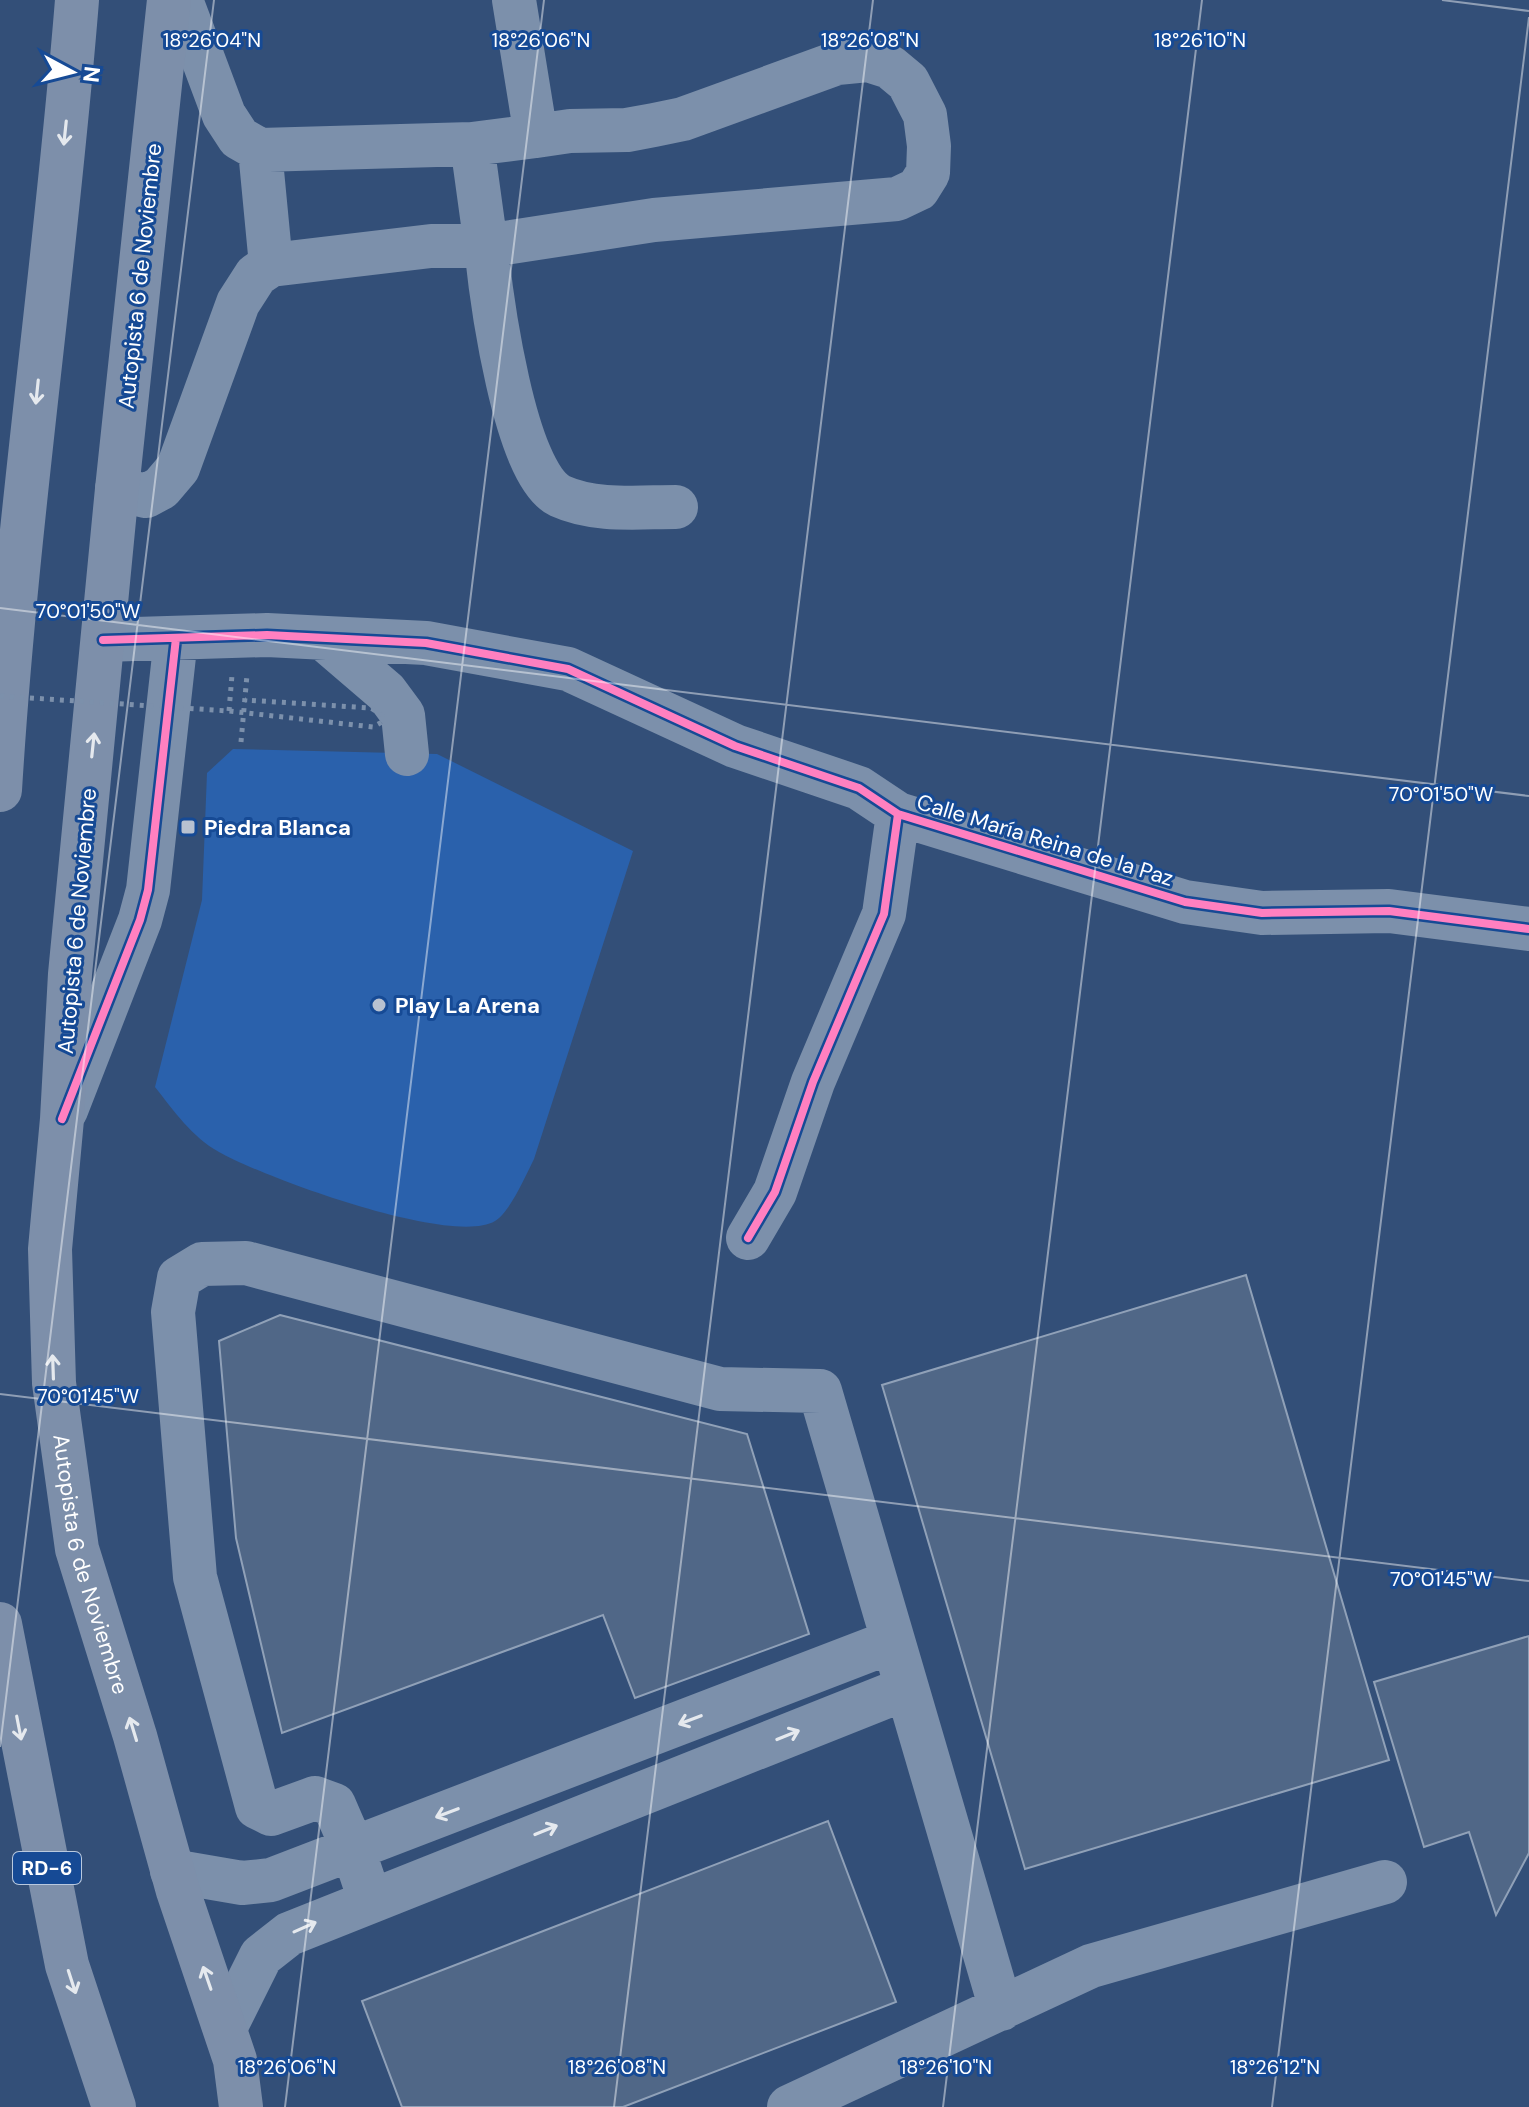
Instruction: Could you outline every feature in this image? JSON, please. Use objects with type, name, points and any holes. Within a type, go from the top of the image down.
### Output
[{"type":"highway","points":[[0,790],[12,505],[67,118],[77,0]]},
{"type":"highway","name":"Autopista 6 de Noviembre","points":[[169,0],[70,974],[62,1119],[50,1249],[54,1383],[77,1549],[135,1736],[172,1871],[235,2060],[241,2107]]},
{"type":"highway","name":"RD-6","points":[[0,1624],[67,1965],[114,2107]]},
{"type":"street","points":[[117,489],[146,496],[161,488],[178,468],[238,303],[256,275],[271,265],[431,246],[486,246],[654,220],[897,199],[918,189],[928,173],[925,115],[908,82],[890,67],[868,60],[837,63],[683,119],[627,130],[570,131],[472,144],[260,150],[239,138],[224,115],[181,0]]},
{"type":"street","points":[[514,0],[536,136]]},
{"type":"street","points":[[472,144],[497,338],[530,456],[542,479],[556,494],[595,506],[676,507]]},
{"type":"street","points":[[260,150],[271,265]]},
{"type":"street","name":"Calle María Reina de la Paz","points":[[103,640],[267,635],[426,643],[568,669],[735,746],[859,788],[898,814],[1185,902],[1262,913],[1389,911],[1529,929]]},
{"type":"street","points":[[62,1119],[140,920],[148,890],[176,638]]},
{"type":"street","points":[[323,638],[386,692],[403,715],[407,754]]},
{"type":"street","points":[[748,1238],[775,1192],[813,1082],[884,914],[898,814]]},
{"type":"street","points":[[370,1900],[334,1805],[315,1798],[271,1814],[257,1807],[195,1577],[173,1312],[179,1278],[202,1264],[246,1263],[720,1389],[820,1391],[1001,2009]]},
{"type":"street","points":[[172,1871],[242,1883],[271,1880],[893,1641]]},
{"type":"street","points":[[225,2028],[261,1956],[289,1934],[907,1688]]},
{"type":"street","points":[[789,2107],[1091,1966],[1385,1882]]},
{"type":"path","points":[[229,711],[234,663]]},
{"type":"path","points":[[241,742],[248,665]]},
{"type":"path","points":[[0,696],[229,711],[373,727],[382,722],[382,715],[371,708],[245,700]]},
{"type":"shaded area","name":"Play La Arena","points":[[233,749],[437,754],[633,851],[534,1159],[512,1202],[495,1221],[473,1227],[440,1225],[400,1217],[357,1206],[275,1177],[209,1146],[184,1123],[155,1087],[202,900],[207,773]]},
{"type":"building","points":[[1246,1275],[1389,1760],[1025,1869],[882,1385]]},
{"type":"building","points":[[280,1315],[747,1434],[809,1634],[635,1698],[603,1615],[282,1733],[236,1538],[219,1341]]},
{"type":"building","points":[[1529,1636],[1529,1853],[1496,1915],[1469,1832],[1424,1847],[1374,1682]]},
{"type":"building","points":[[828,1821],[896,2002],[623,2107],[402,2107],[362,2001]]},
{"type":"cycle path","points":[[103,640],[267,635],[426,643],[568,669],[735,746],[859,788],[898,814],[1185,902],[1262,913],[1389,911],[1529,929]]},
{"type":"cycle path","points":[[62,1119],[140,920],[148,890],[176,638]]},
{"type":"cycle path","points":[[748,1238],[775,1192],[813,1082],[884,914],[898,814]]},
{"type":"place","name":"Piedra Blanca","points":[[188,827]]},
{"type":"place","name":"Play La Arena","points":[[379,1005]]}]
